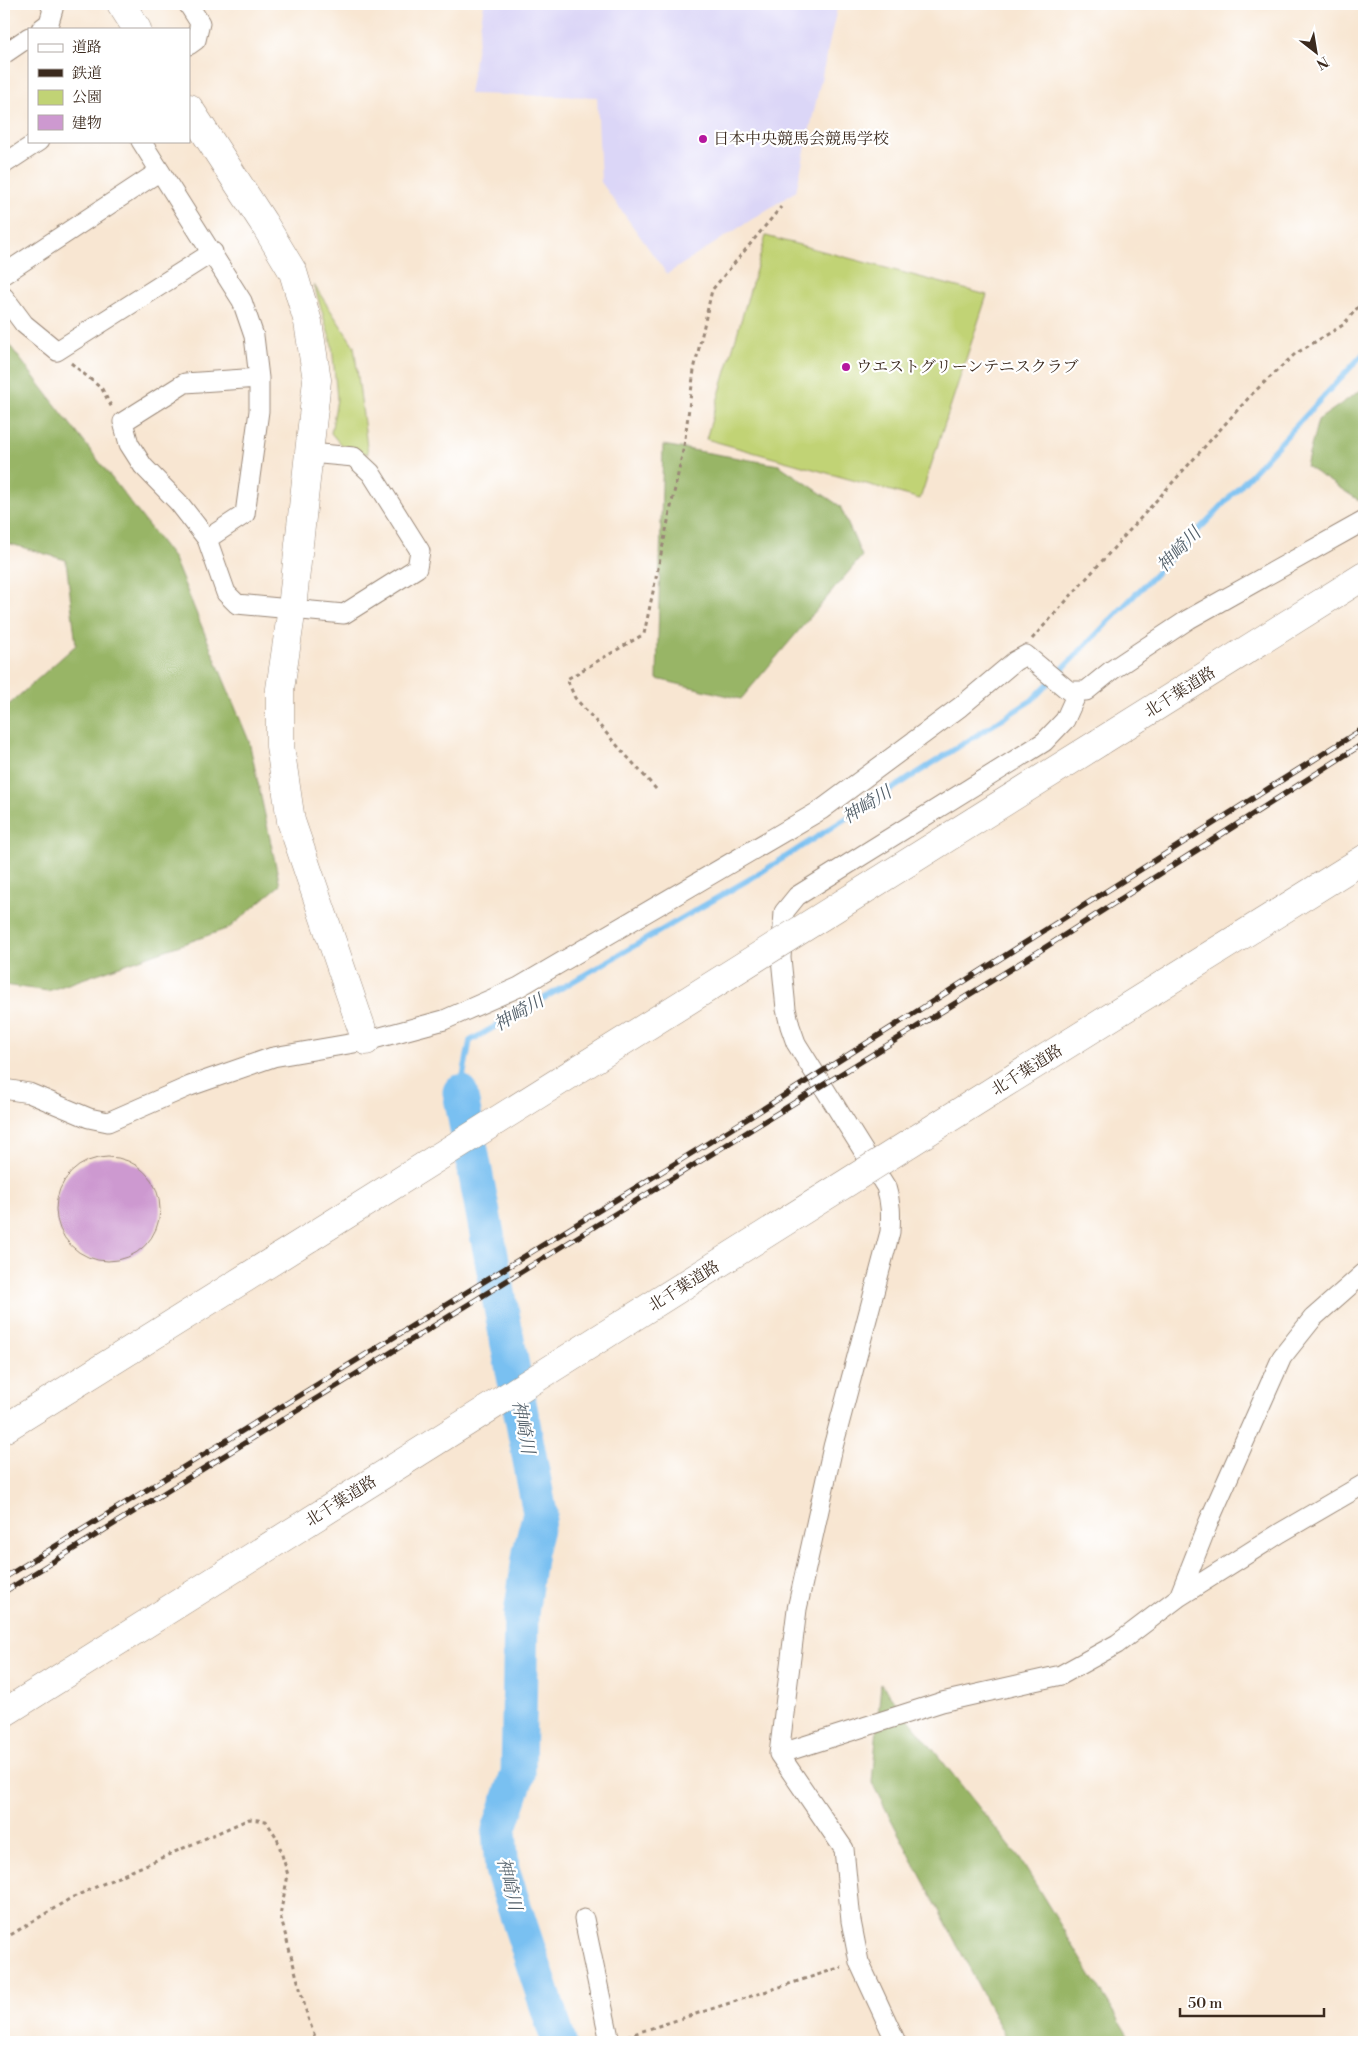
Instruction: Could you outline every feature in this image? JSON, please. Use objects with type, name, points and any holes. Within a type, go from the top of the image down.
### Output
[{"type":"main road","points":[[121,4],[136,28]]},
{"type":"main road","points":[[190,110],[263,222],[292,272],[308,322],[317,380],[292,608],[280,689],[280,746],[291,821],[366,1041]]},
{"type":"main road","name":"北千葉道路","points":[[4,1429],[1364,576]]},
{"type":"main road","name":"北千葉道路","points":[[4,1713],[1364,859]]},
{"type":"street","points":[[42,28],[49,23],[53,9],[50,4]]},
{"type":"street","points":[[188,4],[200,23],[196,40],[190,43]]},
{"type":"street","points":[[4,54],[28,38]]},
{"type":"street","points":[[4,164],[37,142]]},
{"type":"street","points":[[142,142],[213,252],[242,301],[254,336],[259,378],[259,411],[245,514],[207,539]]},
{"type":"street","points":[[4,274],[160,171]]},
{"type":"street","points":[[4,297],[24,324],[58,351],[213,252]]},
{"type":"street","points":[[259,378],[185,383],[123,422],[129,444],[143,466],[179,503],[207,539],[226,593],[237,604],[344,614],[417,568],[420,551],[371,473],[354,457],[310,453]]},
{"type":"street","points":[[4,1089],[29,1093],[90,1118],[108,1122],[190,1086],[273,1057],[366,1041],[444,1020],[519,987],[821,810],[960,707],[1026,655],[1070,689],[1086,691],[1112,670],[1189,619],[1364,521]]},
{"type":"street","points":[[896,2042],[859,1962],[851,1921],[844,1849],[779,1754],[797,1609],[834,1447],[890,1232],[891,1213],[890,1199],[886,1187],[796,1043],[790,1026],[781,958],[784,912],[797,896],[1044,742],[1065,720],[1070,689]]},
{"type":"street","points":[[1179,1597],[1208,1521],[1282,1358],[1314,1318],[1364,1273]]},
{"type":"street","points":[[779,1754],[942,1702],[1061,1675],[1117,1644],[1179,1597],[1280,1533],[1364,1484]]},
{"type":"street","points":[[584,1919],[610,2042]]},
{"type":"path","points":[[656,789],[575,698],[567,679],[644,634],[684,446],[694,370],[712,290],[781,207]]},
{"type":"path","points":[[1026,655],[1027,644],[1252,394],[1295,354],[1343,326],[1364,300]]},
{"type":"path","points":[[58,351],[102,389],[116,416],[123,422]]},
{"type":"path","points":[[4,1939],[71,1898],[249,1819],[266,1821],[277,1838],[288,1875],[280,1914],[308,2018],[317,2042]]},
{"type":"path","points":[[610,2042],[859,1962]]},
{"type":"shaded area","name":"日本中央競馬会競馬学校","points":[[484,4],[838,4],[796,191],[667,274],[601,182],[597,97],[469,94]]},
{"type":"green space","name":"ウエストグリーンテニスクラブ","points":[[766,236],[987,295],[920,499],[706,439]]},
{"type":"green space","points":[[314,285],[354,346],[368,454],[341,445],[331,433],[337,399],[332,345]]},
{"type":"green space","points":[[4,338],[174,559],[249,741],[280,885],[229,928],[48,991],[4,985],[4,709],[76,645],[66,560],[4,542]]},
{"type":"green space","points":[[1364,388],[1363,503],[1306,466],[1318,420]]},
{"type":"green space","points":[[663,445],[779,465],[840,506],[862,556],[741,699],[657,679]]},
{"type":"green space","points":[[881,1684],[1020,1859],[1132,2042],[1008,2042],[872,1783]]},
{"type":"building","points":[[108,1157],[128,1161],[145,1172],[156,1189],[160,1209],[156,1229],[145,1246],[128,1257],[108,1261],[88,1257],[71,1246],[60,1229],[56,1209],[60,1189],[71,1172],[88,1161]]},
{"type":"waterway","name":"神崎川","points":[[460,1092],[470,1041],[760,873],[1032,700],[1214,514],[1364,353]]},
{"type":"waterway","name":"神崎川","points":[[460,1092],[540,1513],[530,1552],[521,1614],[518,1774],[499,1830],[502,1870],[559,2042]]},
{"type":"railway","points":[[4,1578],[747,1119],[1364,728]]},
{"type":"railway","points":[[4,1592],[1038,952],[1364,743]]},
{"type":"place","name":"日本中央競馬会競馬学校","points":[[703,139]]},
{"type":"place","name":"ウエストグリーンテニスクラブ","points":[[846,367]]}]
